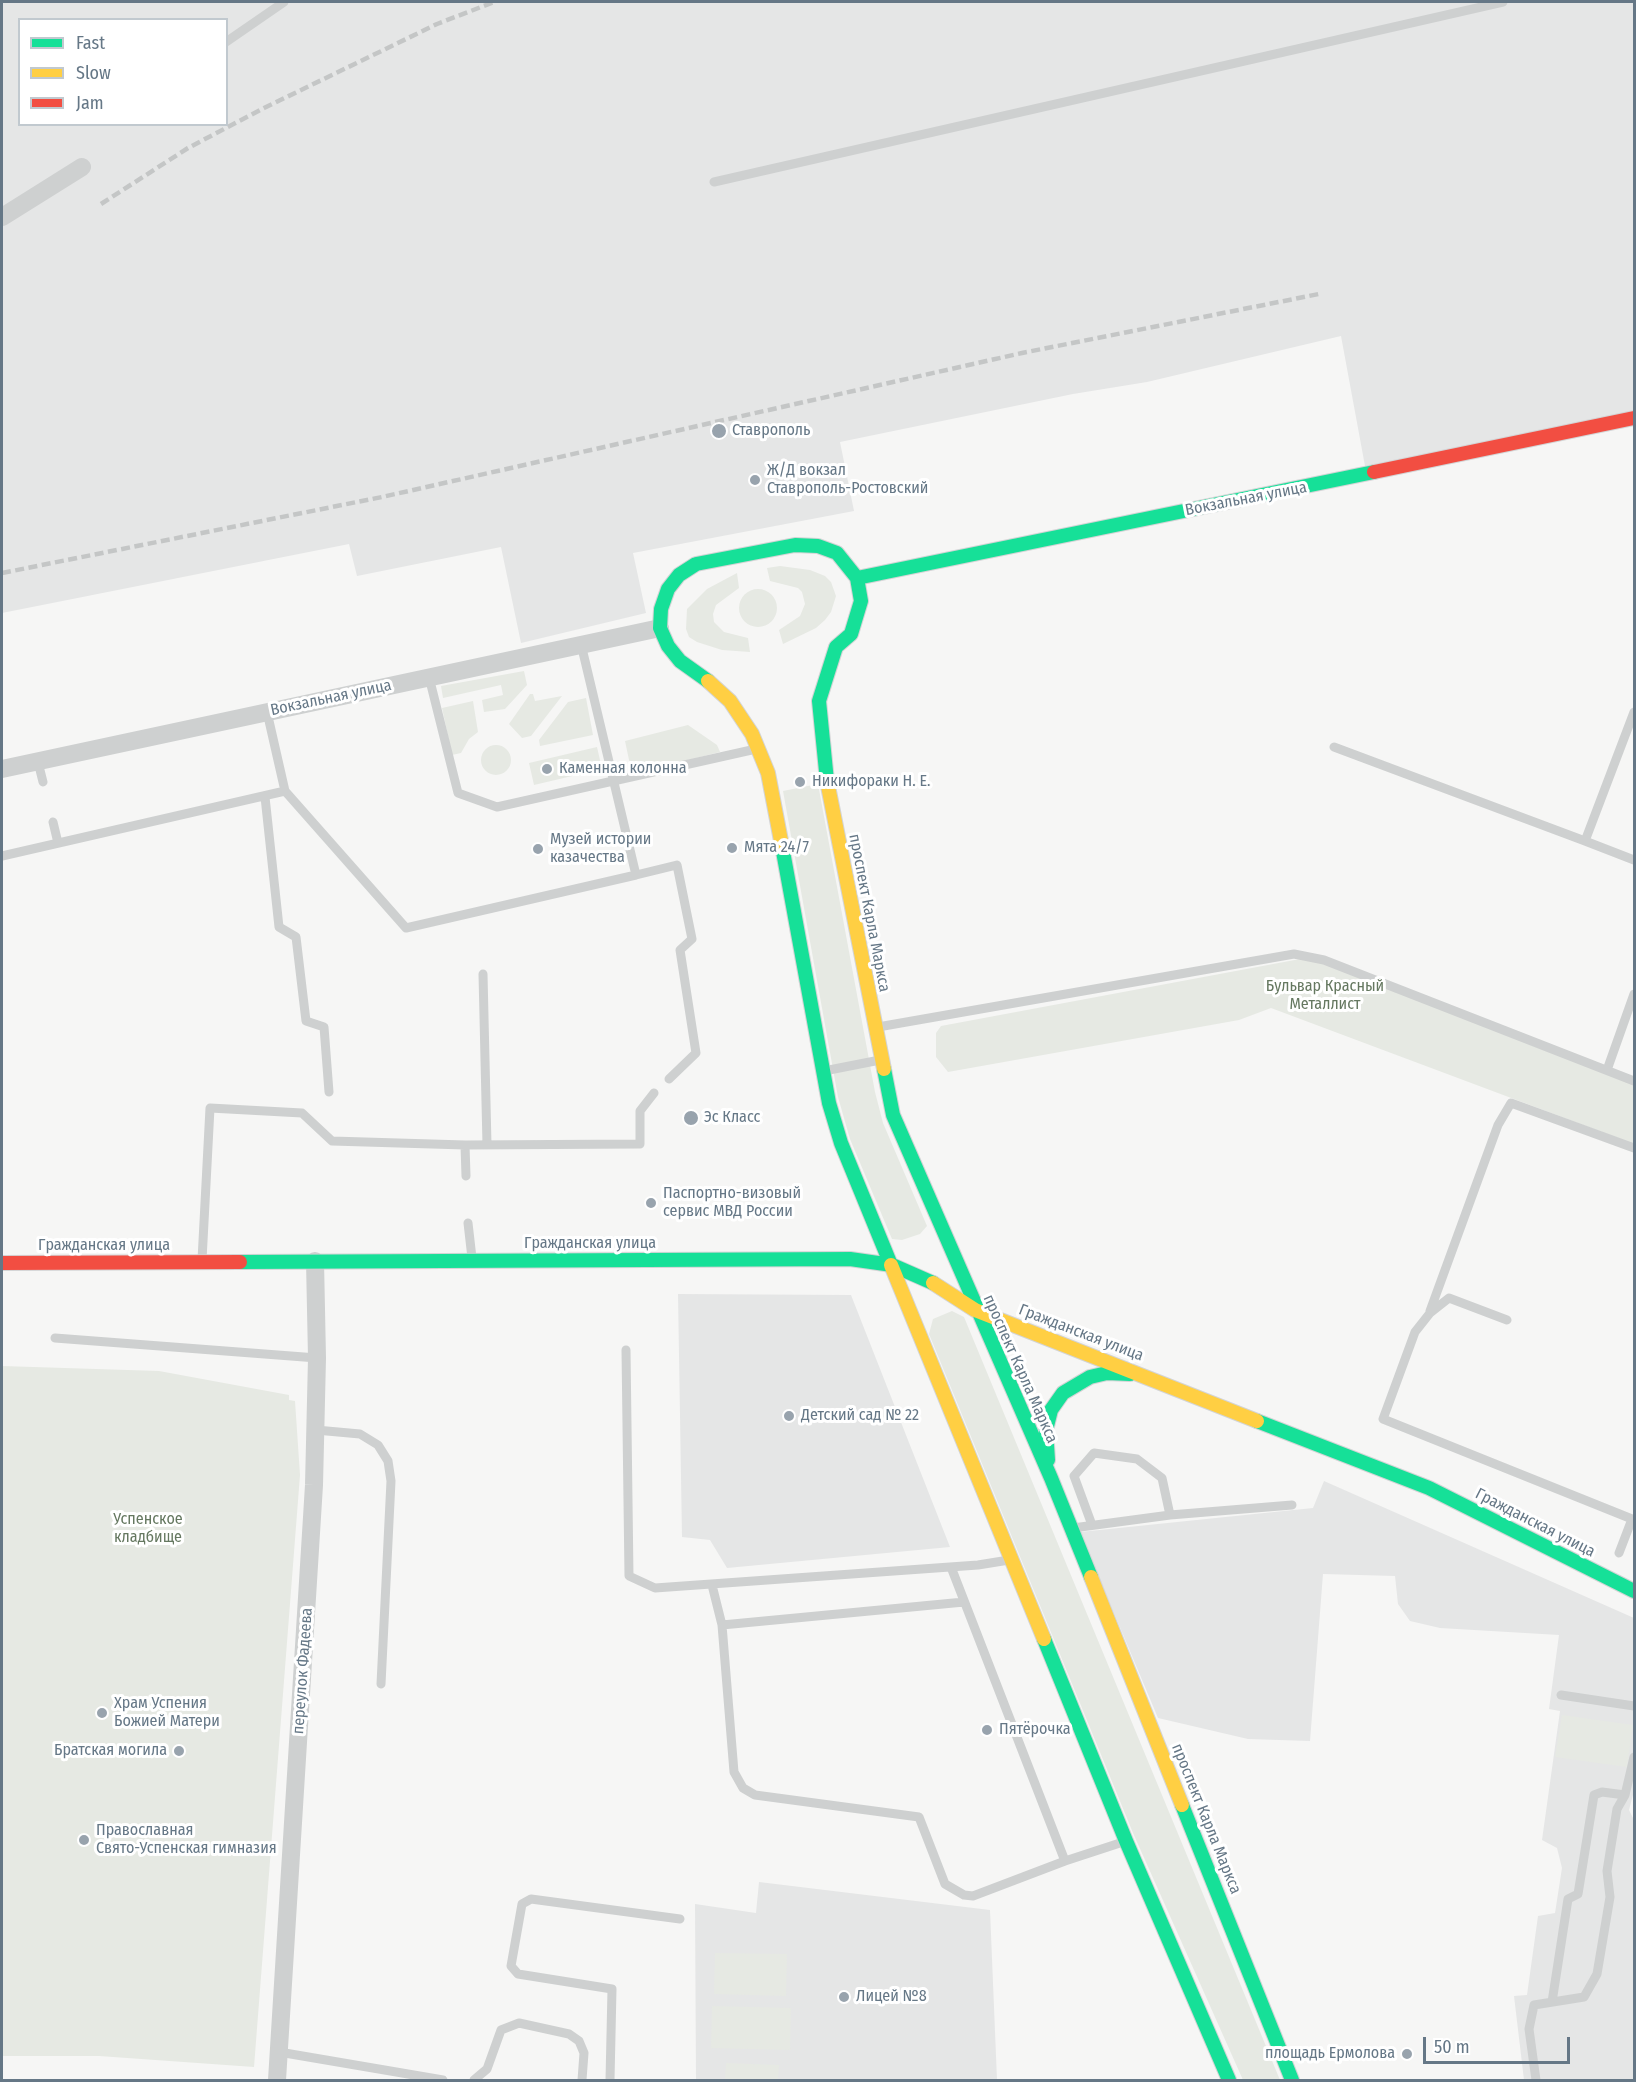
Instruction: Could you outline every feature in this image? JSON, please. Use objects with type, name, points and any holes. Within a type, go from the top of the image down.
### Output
[{"type":"main road","name":"Вокзальная улица","points":[[857,578],[1635,418]]},
{"type":"main road","points":[[857,578],[837,553],[818,546],[795,546],[696,564],[679,574],[668,589],[661,609],[660,628],[668,646],[680,661],[696,670],[730,701],[759,748],[771,781],[824,1071],[841,1143],[1126,1841],[1229,2080]]},
{"type":"main road","name":"проспект Карла Маркса","points":[[857,578],[861,601],[858,617],[851,634],[836,647],[819,701],[824,768],[880,1060],[893,1115],[975,1310],[1051,1478],[1292,2080]]},
{"type":"main road","name":"Гражданская улица","points":[[2,1263],[850,1259],[892,1265],[939,1285],[975,1310],[1154,1378],[1429,1488],[1635,1591]]},
{"type":"main road","name":"Гражданская улица","points":[[1051,1478],[1046,1448],[1046,1430],[1051,1410],[1063,1393],[1090,1377],[1107,1373],[1154,1378]]},
{"type":"street","points":[[2,217],[82,167]]},
{"type":"street","name":"Вокзальная улица","points":[[2,769],[660,628]]},
{"type":"street","name":"переулок Фадеева","points":[[277,2080],[315,1485],[317,1358],[315,1261]]},
{"type":"lane","points":[[228,41],[284,2]]},
{"type":"lane","points":[[714,182],[1503,2]]},
{"type":"lane","points":[[581,644],[616,782],[636,875]]},
{"type":"lane","points":[[429,677],[458,793],[497,807],[759,748]]},
{"type":"lane","points":[[267,712],[285,791],[406,928],[678,865],[692,939],[680,950],[696,1053],[669,1079]]},
{"type":"lane","points":[[1585,841],[1635,712]]},
{"type":"lane","points":[[1334,747],[1635,860]]},
{"type":"lane","points":[[38,762],[43,782]]},
{"type":"lane","points":[[2,856],[285,791]]},
{"type":"lane","points":[[265,797],[279,927],[296,937],[306,1021],[324,1027],[329,1092]]},
{"type":"lane","points":[[52,822],[58,843]]},
{"type":"lane","points":[[874,1028],[1294,954],[1324,960],[1635,1081]]},
{"type":"lane","points":[[483,974],[487,1145]]},
{"type":"lane","points":[[1607,1070],[1635,994]]},
{"type":"lane","points":[[824,1071],[880,1060]]},
{"type":"lane","points":[[202,1262],[210,1108],[302,1113],[332,1141],[465,1145],[640,1144],[640,1111],[654,1093]]},
{"type":"lane","points":[[1430,1313],[1498,1125],[1511,1103],[1635,1148]]},
{"type":"lane","points":[[465,1145],[466,1176]]},
{"type":"lane","points":[[468,1223],[472,1261]]},
{"type":"lane","points":[[1507,1320],[1449,1298],[1430,1313],[1415,1332],[1383,1419],[1634,1518],[1619,1553]]},
{"type":"lane","points":[[55,1338],[317,1358]]},
{"type":"lane","points":[[626,1350],[629,1576],[655,1588],[951,1567],[1012,1560]]},
{"type":"lane","points":[[316,1430],[360,1434],[378,1445],[388,1461],[391,1481],[381,1684]]},
{"type":"lane","points":[[1092,1525],[1074,1476],[1094,1453],[1137,1459],[1162,1478],[1170,1515]]},
{"type":"lane","points":[[1071,1528],[1170,1515],[1292,1505]]},
{"type":"lane","points":[[951,1567],[1065,1861]]},
{"type":"lane","points":[[712,1585],[723,1625],[734,1772],[743,1788],[755,1795],[919,1817],[945,1884],[964,1895],[973,1896],[1065,1861],[1126,1841]]},
{"type":"lane","points":[[723,1625],[964,1602]]},
{"type":"lane","points":[[1561,1695],[1635,1706]]},
{"type":"lane","points":[[1536,2080],[1529,2029],[1534,2005],[1584,1998],[1597,1974],[1610,1897],[1607,1871],[1617,1809],[1625,1795],[1635,1757]]},
{"type":"lane","points":[[1552,2002],[1568,1899],[1578,1894],[1594,1795],[1602,1792],[1625,1795]]},
{"type":"lane","points":[[610,2080],[612,1989],[518,1974],[512,1966],[522,1904],[531,1899],[680,1919]]},
{"type":"lane","points":[[474,2080],[488,2069],[501,2030],[519,2023],[569,2034],[579,2041],[584,2053],[582,2080]]},
{"type":"lane","points":[[279,2052],[443,2080]]},
{"type":"shaded area","points":[[2,2],[1634,2],[1634,412],[1365,466],[1341,336],[1147,382],[1073,394],[840,442],[854,511],[633,553],[646,613],[521,643],[501,547],[357,576],[349,544],[2,613]]},
{"type":"shaded area","name":"Детский сад № 22","points":[[678,1294],[851,1295],[950,1547],[727,1568],[710,1540],[682,1537]]},
{"type":"shaded area","points":[[1324,1481],[1634,1618],[1634,1791],[1629,1810],[1634,1820],[1634,2080],[1524,2080],[1514,1996],[1527,1995],[1538,1916],[1555,1913],[1562,1868],[1557,1848],[1542,1840],[1560,1711],[1549,1709],[1559,1635],[1440,1628],[1410,1621],[1398,1604],[1395,1576],[1323,1574],[1310,1741],[1248,1739],[1158,1718],[1080,1532],[1313,1508]]},
{"type":"shaded area","name":"Лицей №8","points":[[759,1882],[990,1910],[997,2080],[696,2080],[695,1904],[756,1913]]},
{"type":"green space","points":[[780,566],[810,570],[825,576],[831,582],[836,596],[831,612],[825,620],[816,628],[783,644],[779,630],[800,616],[805,604],[802,592],[798,588],[770,581],[767,568]]},
{"type":"green space","points":[[737,573],[739,588],[716,605],[713,614],[714,622],[724,632],[748,638],[750,652],[722,650],[697,642],[689,637],[686,629],[687,609],[707,589]]},
{"type":"green space","points":[[758,589],[771,595],[777,608],[771,621],[758,627],[745,621],[739,608],[745,595]]},
{"type":"green space","points":[[524,671],[527,685],[505,709],[484,712],[482,700],[503,695],[501,685],[443,698],[441,686]]},
{"type":"green space","points":[[530,694],[533,694],[535,701],[562,696],[531,736],[522,738],[509,724]]},
{"type":"green space","points":[[586,698],[593,735],[540,746],[539,740],[568,702]]},
{"type":"green space","points":[[473,701],[478,732],[469,739],[461,753],[452,755],[442,708]]},
{"type":"green space","points":[[688,725],[717,745],[720,752],[632,774],[625,741]]},
{"type":"green space","points":[[496,745],[502,746],[510,754],[510,766],[502,774],[496,775],[490,774],[482,766],[481,760],[482,754],[490,746]]},
{"type":"green space","points":[[597,747],[602,769],[534,785],[529,763]]},
{"type":"green space","points":[[818,784],[875,1092],[883,1123],[927,1226],[920,1234],[902,1240],[892,1239],[850,1139],[838,1097],[783,791]]},
{"type":"green space","name":"Бульвар Красный Металлист","points":[[1300,959],[1319,962],[1634,1081],[1634,1144],[1271,1008],[1239,1020],[948,1072],[936,1057],[936,1033],[941,1026]]},
{"type":"green space","points":[[952,1311],[964,1317],[1280,2080],[1243,2080],[1133,1833],[929,1334],[933,1319]]},
{"type":"green space","name":"Успенское кладбище","points":[[2,1366],[159,1371],[289,1395],[289,1400],[295,1401],[300,1475],[254,2067],[99,2056],[2,2056]]},
{"type":"green space","points":[[1562,1715],[1633,1725],[1627,1767],[1555,1757]]},
{"type":"green space","points":[[715,1953],[787,1954],[786,1996],[714,1994]]},
{"type":"green space","points":[[712,2006],[791,2008],[790,2050],[711,2048]]},
{"type":"green space","points":[[726,2063],[779,2065],[778,2080],[725,2080]]},
{"type":"railway","points":[[101,204],[188,148],[264,108],[437,24],[494,2]]},
{"type":"railway","points":[[2,573],[382,497],[1022,353],[1319,294]]},
{"type":"traffic: fast","points":[[857,578],[1374,472]]},
{"type":"traffic: fast","points":[[708,681],[680,661],[668,646],[660,628],[661,609],[668,589],[679,575],[696,564],[795,545],[818,546],[837,553],[857,578],[861,601],[851,634],[836,647],[819,701],[827,781]]},
{"type":"traffic: fast","points":[[782,846],[829,1103],[841,1143],[891,1265]]},
{"type":"traffic: fast","points":[[884,1069],[893,1115],[1051,1478],[1091,1577]]},
{"type":"traffic: fast","points":[[240,1262],[850,1259],[892,1265],[933,1283]]},
{"type":"traffic: fast","points":[[1048,1460],[1046,1430],[1051,1410],[1063,1393],[1090,1377],[1107,1373],[1130,1374]]},
{"type":"traffic: fast","points":[[1257,1421],[1429,1488],[1634,1591]]},
{"type":"traffic: fast","points":[[1044,1639],[1126,1841],[1229,2080]]},
{"type":"traffic: fast","points":[[1182,1805],[1292,2080]]},
{"type":"traffic: slow","points":[[708,681],[730,701],[752,734],[768,773],[782,846]]},
{"type":"traffic: slow","points":[[827,781],[884,1069]]},
{"type":"traffic: slow","points":[[891,1265],[1044,1639]]},
{"type":"traffic: slow","points":[[933,1283],[975,1310],[1257,1421]]},
{"type":"traffic: slow","points":[[1091,1577],[1182,1805]]},
{"type":"traffic: jam","points":[[1374,472],[1634,418]]},
{"type":"traffic: jam","points":[[2,1263],[240,1262]]},
{"type":"place","name":"Ставрополь","points":[[719,431]]},
{"type":"place","name":"Ж/Д вокзал Ставрополь-Ростовский","points":[[755,480]]},
{"type":"place","name":"Каменная колонна","points":[[547,769]]},
{"type":"place","name":"Никифораки Н. Е.","points":[[800,782]]},
{"type":"place","name":"Мята 24/7","points":[[732,848]]},
{"type":"place","name":"Музей истории казачества","points":[[538,849]]},
{"type":"place","name":"Эс Класс","points":[[691,1118]]},
{"type":"place","name":"Паспортно-визовый сервис МВД России","points":[[651,1203]]},
{"type":"place","name":"Детский сад № 22","points":[[789,1416]]},
{"type":"place","name":"Храм Успения Божией Матери","points":[[102,1713]]},
{"type":"place","name":"Пятёрочка","points":[[987,1730]]},
{"type":"place","name":"Братская могила","points":[[179,1751]]},
{"type":"place","name":"Православная Свято-Успенская гимназия","points":[[84,1840]]},
{"type":"place","name":"Лицей №8","points":[[844,1997]]},
{"type":"place","name":"площадь Ермолова","points":[[1407,2054]]}]
